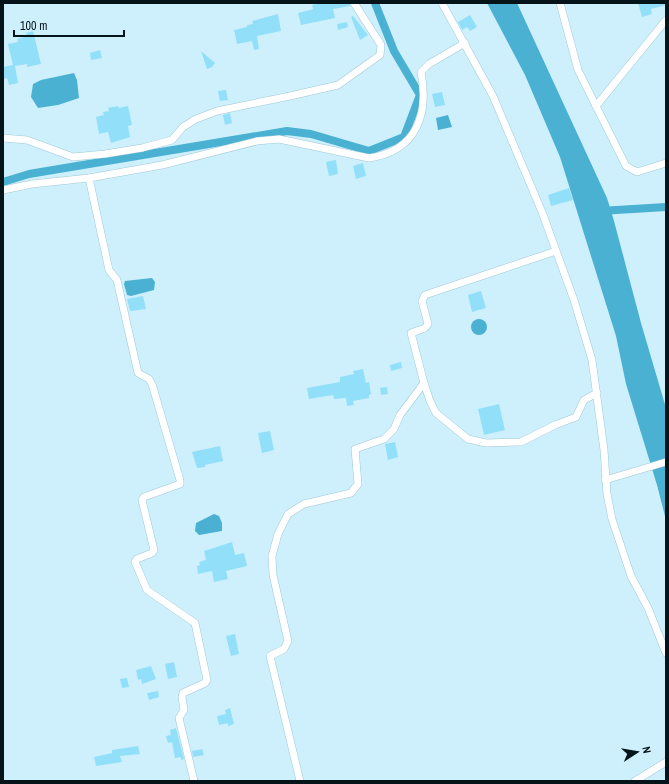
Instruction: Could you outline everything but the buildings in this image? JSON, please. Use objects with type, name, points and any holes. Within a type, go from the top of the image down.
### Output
[{"type":"street","points":[[3,138],[27,140],[73,157],[105,154],[172,140],[183,127],[196,118],[217,111],[290,96],[338,84],[380,55],[382,50],[382,45],[354,3]]},
{"type":"street","points":[[442,3],[465,43],[503,118],[556,251],[588,342],[597,393],[604,450],[605,480],[612,519],[627,566],[650,612],[666,653]]},
{"type":"street","points":[[560,3],[578,70],[626,166],[637,172],[666,163]]},
{"type":"street","points":[[596,106],[666,20]]},
{"type":"street","points":[[3,190],[32,184],[89,178],[162,165],[257,141],[279,139],[362,157],[382,156],[400,146],[411,137],[418,126],[425,91],[421,72],[429,64],[465,43]]},
{"type":"street","points":[[89,178],[109,270],[117,280],[138,373],[149,379],[152,384],[180,480],[180,484],[144,497],[142,500],[154,550],[152,553],[136,559],[135,562],[147,590],[195,623],[207,680],[205,683],[184,693],[182,697],[184,710],[179,718],[194,781]]},
{"type":"street","points":[[556,251],[425,295],[422,302],[428,324],[425,328],[411,332],[424,383],[436,413],[468,439],[486,443],[521,442],[532,438],[555,425],[576,417],[584,400],[597,393]]},
{"type":"street","points":[[300,781],[270,656],[284,649],[288,641],[273,574],[272,556],[278,534],[288,514],[304,504],[351,493],[358,484],[355,449],[384,439],[394,429],[400,415],[424,383]]},
{"type":"street","points":[[605,480],[666,462]]},
{"type":"street","points":[[635,781],[666,762]]},
{"type":"water","points":[[487,3],[517,3],[607,198],[666,408],[666,520],[657,485],[626,384],[616,336],[560,157],[525,75]]},
{"type":"water","points":[[74,73],[77,80],[79,98],[58,105],[38,108],[31,97],[33,84],[41,80]]},
{"type":"water","points":[[448,115],[452,127],[438,130],[436,118]]},
{"type":"water","points":[[152,278],[155,282],[154,290],[131,296],[127,295],[124,284],[125,281]]},
{"type":"water","points":[[479,319],[485,321],[487,327],[485,333],[479,335],[473,333],[471,327],[473,321]]},
{"type":"water","points":[[214,514],[219,516],[222,523],[222,531],[199,535],[195,531],[196,523]]},
{"type":"waterway","points":[[3,182],[29,174],[287,131],[311,134],[369,151],[404,137],[420,95],[394,51],[375,3]]},
{"type":"waterway","points":[[600,211],[666,207]]}]
